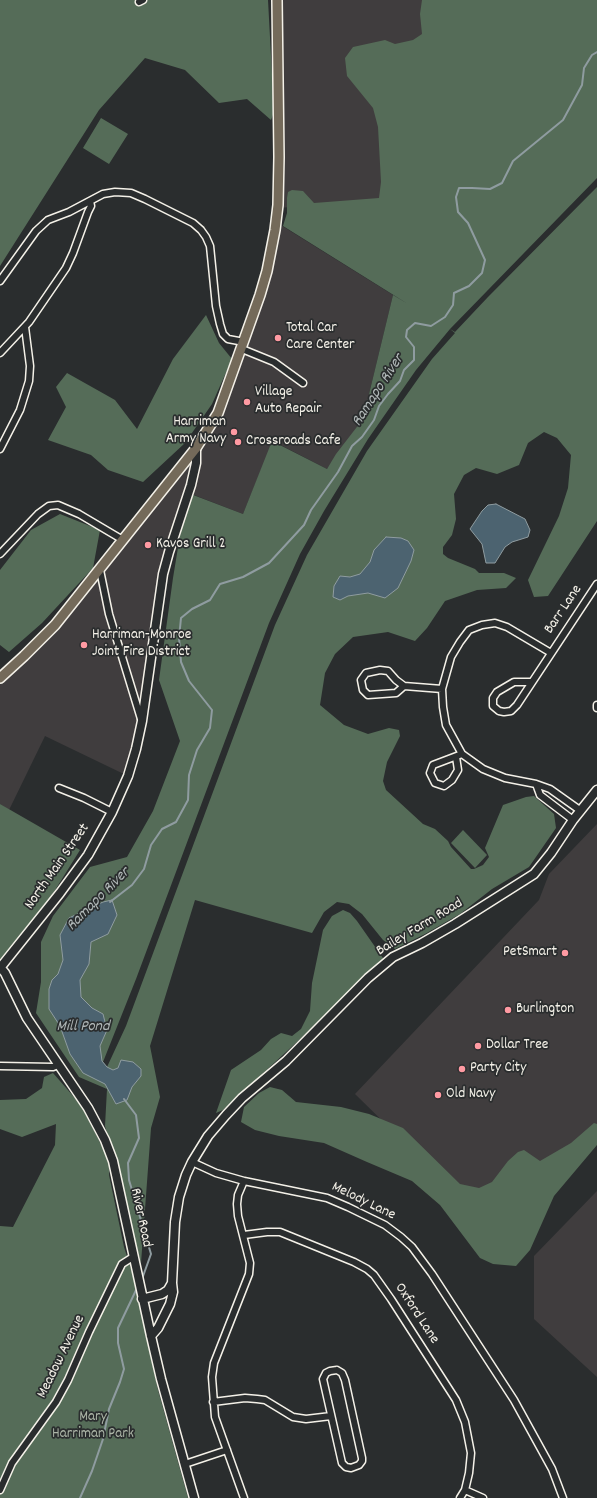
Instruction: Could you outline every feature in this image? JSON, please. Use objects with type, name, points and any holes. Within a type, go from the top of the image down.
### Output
[{"type":"main road","points":[[0,678],[55,625],[196,448],[218,413],[260,295],[267,271],[275,230],[279,157],[277,0]]},
{"type":"street","points":[[0,281],[36,231],[46,222],[90,202],[103,194],[115,192],[130,193],[193,223],[201,230],[210,246],[216,306],[223,334],[228,339],[243,345],[274,362],[303,383]]},
{"type":"street","points":[[0,353],[25,327],[53,289],[66,268],[88,212],[90,202]]},
{"type":"street","points":[[0,450],[20,410],[29,381],[30,366],[25,327]]},
{"type":"street","name":"North Main Street","points":[[0,968],[60,893],[88,855],[112,812],[128,776],[142,721],[168,552],[191,485],[196,463],[196,448]]},
{"type":"street","points":[[0,554],[38,514],[49,506],[58,505],[79,514],[123,540]]},
{"type":"street","points":[[100,570],[109,614],[142,721]]},
{"type":"street","name":"Barr Lane","points":[[581,810],[550,790],[536,784],[505,778],[483,769],[462,754],[446,725],[442,689],[452,657],[460,642],[469,630],[482,625],[495,623],[507,627],[551,653],[597,584]]},
{"type":"street","points":[[532,682],[514,682],[497,692],[493,698],[493,706],[499,711],[511,711],[517,705],[551,653]]},
{"type":"street","points":[[404,686],[396,693],[368,695],[363,690],[361,680],[366,673],[380,670],[388,671],[404,686],[442,689]]},
{"type":"street","points":[[456,757],[458,770],[452,780],[444,786],[435,783],[430,773],[433,765],[462,754]]},
{"type":"street","points":[[536,784],[540,795],[573,820]]},
{"type":"street","points":[[59,788],[84,798],[112,812]]},
{"type":"street","name":"Bailey Farm Road","points":[[192,1162],[208,1136],[229,1111],[242,1098],[286,1061],[368,978],[393,957],[422,943],[455,924],[534,874],[551,854],[573,820],[597,790]]},
{"type":"street","name":"River Road","points":[[0,968],[5,973],[27,1018],[88,1108],[105,1140],[114,1166],[150,1336],[194,1498]]},
{"type":"street","points":[[0,1066],[53,1068],[58,1065]]},
{"type":"street","points":[[150,1336],[158,1328],[170,1304],[173,1292],[172,1282],[175,1222],[178,1197],[192,1162]]},
{"type":"street","name":"Melody Lane","points":[[192,1162],[216,1173],[244,1181],[327,1198],[385,1225],[412,1247],[432,1274],[514,1400],[552,1469],[563,1498]]},
{"type":"street","points":[[244,1181],[238,1195],[237,1204],[238,1216],[250,1263],[249,1274],[214,1363],[212,1377],[215,1417],[244,1498]]},
{"type":"street","name":"Oxford Lane","points":[[244,1235],[280,1232],[354,1262],[367,1269],[374,1275],[456,1400],[466,1422],[471,1453],[469,1473],[465,1490],[460,1498]]},
{"type":"street","name":"Meadow Avenue","points":[[0,1490],[12,1463],[56,1402],[68,1380],[89,1332],[122,1264],[134,1261]]},
{"type":"street","points":[[142,1299],[162,1294],[168,1290],[172,1282]]},
{"type":"street","points":[[338,1370],[342,1373],[345,1380],[362,1458],[362,1461],[357,1466],[351,1468],[346,1467],[342,1463],[331,1416],[323,1379],[326,1373],[338,1370]]},
{"type":"street","points":[[213,1402],[245,1398],[257,1399],[265,1400],[293,1417],[306,1419],[331,1416]]},
{"type":"street","points":[[184,1464],[227,1450]]},
{"type":"street","points":[[465,1490],[483,1498]]},
{"type":"shaded area","points":[[277,0],[487,0],[395,200],[277,208]]},
{"type":"shaded area","points":[[279,224],[393,295],[363,419],[327,469],[273,441],[243,514],[189,493],[169,552],[142,721],[128,776],[45,736],[9,810],[0,804],[0,678],[24,656],[218,413]]},
{"type":"shaded area","points":[[597,824],[597,1127],[495,1231],[355,1094],[539,900],[549,874]]},
{"type":"shaded area","points":[[597,1191],[597,1377],[534,1319],[534,1256]]},
{"type":"green space","points":[[0,0],[268,0],[274,112],[271,120],[247,99],[219,103],[185,70],[145,58],[99,110],[0,266]]},
{"type":"green space","points":[[422,0],[597,0],[597,178],[450,329],[455,332],[597,187],[597,521],[548,596],[534,597],[528,580],[559,516],[568,488],[571,455],[557,438],[544,432],[528,443],[519,465],[497,474],[476,468],[464,475],[454,494],[456,519],[452,535],[443,547],[443,554],[448,558],[475,569],[479,573],[504,573],[516,578],[506,588],[477,590],[445,601],[427,628],[415,641],[388,632],[353,637],[335,654],[325,673],[320,705],[344,725],[368,734],[389,728],[399,730],[400,736],[387,762],[383,781],[386,790],[423,824],[435,829],[448,841],[451,847],[471,869],[483,865],[489,857],[485,848],[503,805],[526,797],[534,796],[554,814],[556,828],[529,867],[492,889],[460,914],[395,949],[383,940],[362,914],[349,904],[337,902],[324,912],[312,933],[195,900],[150,1046],[160,1097],[151,1128],[141,1263],[105,1126],[107,1089],[79,1077],[36,1013],[41,982],[41,942],[53,916],[90,867],[127,857],[153,811],[180,741],[159,680],[173,578],[188,493],[243,514],[272,441],[327,469],[336,454],[363,419],[393,295],[408,304],[283,226],[287,213],[288,192],[292,190],[303,191],[314,203],[379,198],[381,182],[378,127],[373,108],[347,76],[345,58],[353,47],[385,40],[395,44],[413,40],[422,34],[420,14]],"holes":[[[450,329],[455,333],[432,359],[367,451],[307,555],[275,625],[126,1026],[107,1067],[103,1062],[136,979],[269,623],[300,554],[324,511],[368,439],[416,370]]]},
{"type":"green space","points":[[101,118],[128,134],[109,164],[83,148]]},
{"type":"green space","points":[[206,315],[219,343],[232,359],[212,404],[185,443],[143,482],[108,470],[91,455],[48,440],[66,407],[56,387],[67,373],[115,400],[137,429],[173,359]]},
{"type":"green space","points":[[60,514],[100,530],[93,568],[42,623],[9,652],[0,645],[0,570],[31,530]]},
{"type":"green space","points":[[0,804],[80,850],[52,895],[0,961]]},
{"type":"green space","points":[[463,830],[487,855],[475,868],[451,843]]},
{"type":"green space","points":[[343,910],[350,913],[357,921],[385,961],[223,1110],[216,1113],[231,1070],[261,1050],[271,1039],[281,1033],[292,1036],[301,1029],[310,1011],[312,983],[323,930],[332,916]]},
{"type":"green space","name":"Mary Harriman Park","points":[[53,1073],[81,1105],[110,1162],[109,1175],[124,1247],[132,1272],[158,1390],[188,1498],[0,1498],[0,1226],[13,1227],[55,1145],[56,1124],[22,1137],[0,1129],[0,1100],[26,1099],[42,1088],[44,1077]]},
{"type":"green space","points":[[270,1087],[282,1090],[296,1102],[341,1107],[369,1114],[403,1128],[460,1184],[479,1188],[492,1182],[508,1161],[518,1152],[524,1150],[540,1161],[571,1143],[594,1123],[597,1124],[597,1145],[554,1196],[530,1250],[516,1266],[493,1264],[480,1258],[440,1205],[412,1181],[324,1143],[279,1136],[255,1130],[241,1122],[244,1107],[259,1093]]},
{"type":"water","points":[[496,504],[525,519],[530,530],[528,537],[512,542],[505,547],[495,563],[486,563],[482,544],[470,529],[488,505]]},
{"type":"water","points":[[386,537],[401,538],[408,541],[414,550],[411,561],[398,588],[385,598],[368,593],[348,596],[340,600],[333,597],[334,586],[340,576],[350,577],[360,574],[370,562],[374,550]]},
{"type":"water","name":"Mill Pond","points":[[112,900],[117,915],[108,934],[91,942],[89,964],[80,980],[81,997],[92,1008],[103,1014],[107,1030],[100,1046],[102,1061],[107,1067],[113,1070],[118,1068],[121,1060],[133,1062],[141,1069],[141,1076],[132,1087],[127,1100],[116,1104],[105,1084],[83,1073],[70,1054],[60,1026],[49,1009],[49,989],[52,980],[58,974],[63,960],[60,935],[69,918],[103,902]]},
{"type":"waterway","name":"Ramapo River","points":[[110,902],[132,885],[144,869],[151,845],[162,829],[176,822],[188,800],[189,775],[197,750],[210,728],[212,710],[189,681],[181,662],[179,638],[181,618],[192,609],[210,600],[220,584],[243,577],[269,563],[304,525],[311,510],[338,472],[352,446],[362,437],[374,420],[379,406],[400,381],[404,370],[414,360],[414,347],[406,337],[407,330],[415,323],[431,326],[445,317],[453,305],[454,293],[469,286],[482,273],[485,260],[468,223],[458,212],[456,197],[459,188],[490,189],[502,183],[513,161],[563,120],[582,85],[584,68],[592,55],[597,52]]},
{"type":"waterway","name":"Ramapo River","points":[[124,1099],[136,1115],[139,1138],[128,1163],[129,1180],[151,1254],[142,1279]]},
{"type":"waterway","name":"Ramapo River","points":[[80,1498],[92,1471],[103,1439],[109,1409],[124,1369],[118,1343],[118,1328],[138,1286]]},
{"type":"place","name":"Total Car Care Center","points":[[278,338]]},
{"type":"place","name":"Village Auto Repair","points":[[247,402]]},
{"type":"place","name":"Harriman Army Navy","points":[[234,432]]},
{"type":"place","name":"Crossroads Cafe","points":[[238,442]]},
{"type":"place","name":"Kavos Grill 2","points":[[148,545]]},
{"type":"place","name":"Harriman-Monroe Joint Fire District","points":[[84,645]]},
{"type":"place","name":"PetSmart","points":[[565,953]]},
{"type":"place","name":"Burlington","points":[[508,1010]]},
{"type":"place","name":"Dollar Tree","points":[[478,1046]]},
{"type":"place","name":"Party City","points":[[462,1069]]},
{"type":"place","name":"Old Navy","points":[[438,1095]]}]
